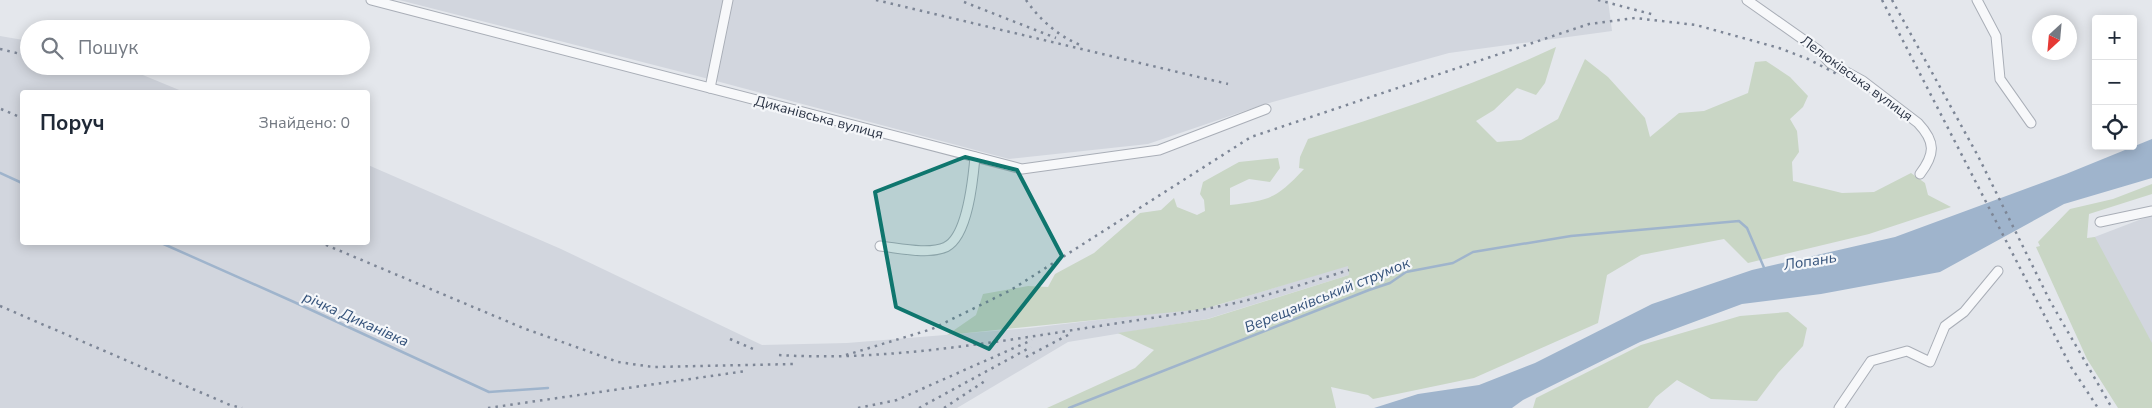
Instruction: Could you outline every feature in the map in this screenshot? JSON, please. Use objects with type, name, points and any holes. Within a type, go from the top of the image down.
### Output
[{"type":"street","name":"Диканівська вулиця","points":[[372,0],[1022,169],[1159,150],[1266,109]]},
{"type":"street","points":[[710,88],[728,0]]},
{"type":"street","name":"Лелюківська вулиця","points":[[1747,0],[1818,50],[1830,63],[1863,81],[1925,130],[1932,148],[1932,158],[1920,174]]},
{"type":"street","points":[[1977,0],[1996,36],[2000,79],[2031,123]]},
{"type":"street","points":[[880,246],[932,250],[947,247],[957,238],[972,188],[975,157]]},
{"type":"street","points":[[2100,222],[2152,211]]},
{"type":"street","points":[[1839,408],[1871,361],[1907,350],[1930,362],[1945,326],[1964,312],[1998,271]]},
{"type":"highlighted area","points":[[965,157],[1017,170],[1062,256],[989,349],[896,307],[875,192]]},
{"type":"shaded area","points":[[399,0],[1608,0],[1612,31],[1449,53],[1262,105],[1148,144],[1009,159],[705,78]]},
{"type":"shaded area","points":[[0,36],[20,39],[20,75],[143,75],[179,90],[20,90],[20,245],[370,245],[370,166],[561,249],[762,345],[847,343],[1030,328],[1215,306],[1348,265],[1349,275],[1207,319],[1068,342],[957,408],[0,408]]},
{"type":"shaded area","points":[[2152,215],[2152,348],[2092,238]]},
{"type":"green space","points":[[1556,47],[1545,83],[1536,95],[1517,88],[1494,110],[1476,121],[1497,142],[1521,140],[1558,119],[1585,59],[1608,77],[1645,118],[1650,137],[1679,113],[1704,111],[1748,93],[1755,62],[1766,61],[1790,77],[1808,96],[1803,107],[1790,119],[1797,131],[1799,152],[1792,162],[1793,181],[1842,193],[1874,192],[1911,173],[1925,183],[1928,195],[1951,207],[1869,234],[1748,263],[1724,239],[1641,255],[1607,275],[1598,323],[1474,378],[1373,399],[1368,395],[1331,387],[1336,408],[1047,408],[1135,368],[1154,350],[1118,333],[1208,319],[1349,275],[1348,266],[1204,309],[947,335],[976,315],[983,294],[1028,286],[1048,287],[1055,274],[1094,253],[1140,213],[1161,210],[1174,198],[1177,207],[1197,215],[1205,211],[1204,200],[1200,194],[1203,182],[1239,162],[1278,158],[1280,168],[1270,182],[1249,179],[1230,188],[1230,205],[1264,199],[1286,187],[1304,169],[1299,168],[1300,157],[1308,139],[1433,98],[1495,74]]},
{"type":"green space","points":[[2152,184],[2152,194],[2089,214],[2087,238],[2095,237],[2152,343],[2152,408],[2118,408],[2087,359],[2036,247],[2040,246],[2038,242],[2070,209],[2113,199]]},
{"type":"green space","points":[[1788,312],[1807,328],[1803,346],[1778,373],[1757,401],[1711,399],[1677,380],[1656,397],[1648,408],[1533,408],[1536,398],[1641,345],[1740,316]]},
{"type":"water","name":"Лопань","points":[[2152,139],[2152,178],[2064,204],[1940,272],[1821,294],[1742,304],[1640,342],[1523,400],[1512,408],[1374,408],[1418,394],[1479,385],[1535,363],[1652,304],[1752,270],[1895,237],[2066,174],[2125,150],[2137,150],[2137,145]]},
{"type":"waterway","name":"річка Диканівка","points":[[0,173],[20,182]]},
{"type":"waterway","name":"Верещаківський струмок","points":[[1069,408],[1390,283],[1406,272],[1453,263],[1473,252],[1571,236],[1739,221],[1747,228],[1765,270]]},
{"type":"waterway","name":"річка Диканівка","points":[[166,245],[489,392],[548,388]]},
{"type":"railway","points":[[876,0],[1228,84]]},
{"type":"railway","points":[[1026,0],[1050,26],[1064,37],[1080,45]]},
{"type":"railway","points":[[1598,0],[1655,15]]},
{"type":"railway","points":[[1882,0],[2071,367],[2098,408]]},
{"type":"railway","points":[[1892,0],[1978,156],[2050,301],[2112,408]]},
{"type":"railway","points":[[964,2],[1056,38]]},
{"type":"railway","points":[[846,355],[932,329],[1011,290],[1251,137],[1589,24],[1635,18],[1696,25],[1779,48],[1808,59],[1837,74]]},
{"type":"railway","points":[[0,49],[20,54]]},
{"type":"railway","points":[[1,109],[20,117]]},
{"type":"railway","points":[[326,245],[523,328],[618,362],[653,367],[794,364]]},
{"type":"railway","points":[[779,355],[849,356],[885,354],[1027,337],[1218,307],[1281,291],[1349,270]]},
{"type":"railway","points":[[0,306],[230,405],[242,408]]},
{"type":"railway","points":[[1026,357],[1070,334]]},
{"type":"railway","points":[[730,339],[753,349]]},
{"type":"railway","points":[[858,408],[897,400],[1032,340]]},
{"type":"railway","points":[[919,408],[1031,347]]},
{"type":"railway","points":[[488,408],[746,371]]},
{"type":"railway","points":[[944,408],[985,381]]}]
